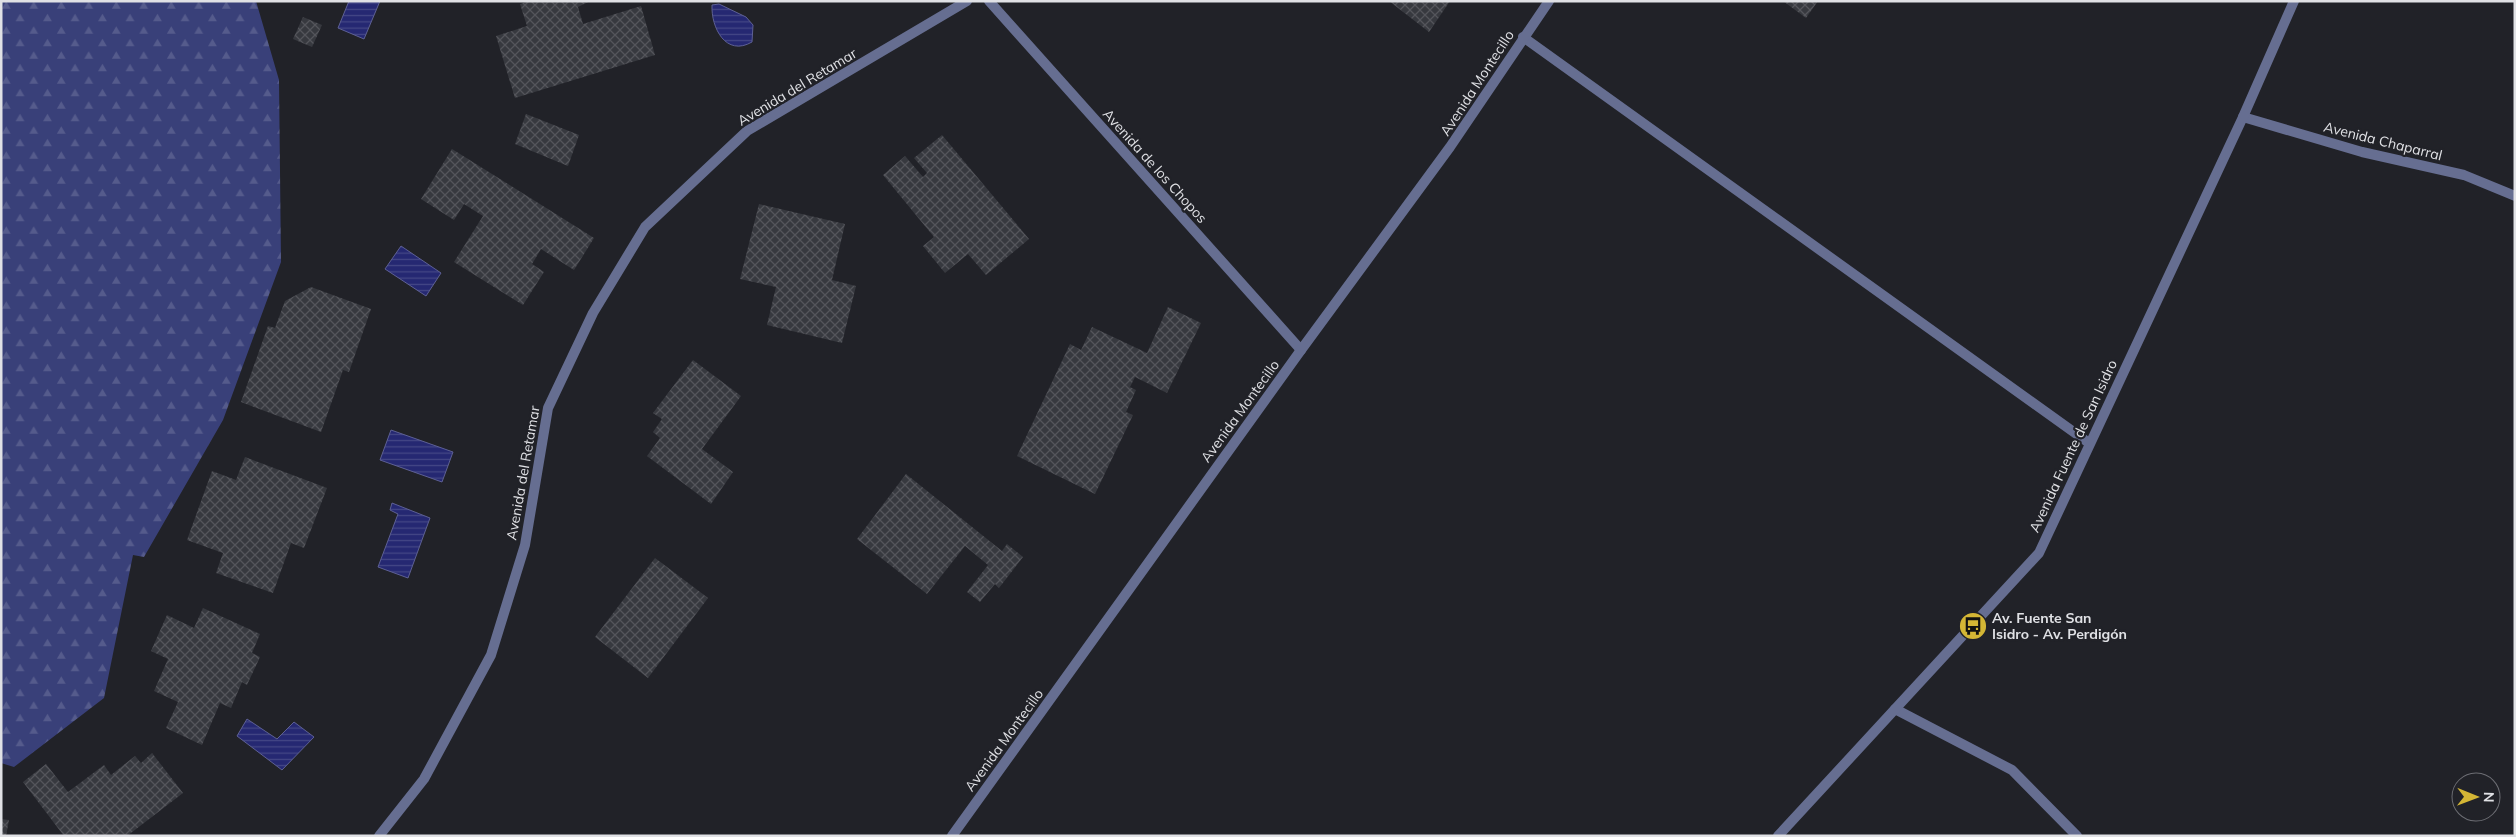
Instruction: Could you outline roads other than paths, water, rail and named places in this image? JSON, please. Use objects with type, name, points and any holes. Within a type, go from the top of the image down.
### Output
[{"type":"street","name":"Avenida del Retamar","points":[[379,836],[424,779],[491,655],[525,545],[548,408],[593,313],[645,227],[747,131],[967,1]]},
{"type":"street","name":"Avenida de los Chopos","points":[[989,1],[1301,350]]},
{"type":"street","name":"Avenida Montecillo","points":[[952,836],[1301,350],[1450,148],[1549,1]]},
{"type":"street","name":"Avenida Fuente de San Isidro","points":[[1778,836],[2039,553],[2243,117],[2294,1]]},
{"type":"street","points":[[1523,37],[2089,443]]},
{"type":"street","name":"Avenida Chaparral","points":[[2243,117],[2362,152],[2464,175],[2515,196]]},
{"type":"street","points":[[1895,709],[2012,770],[2077,836]]},
{"type":"place","name":"Av. Fuente San Isidro - Av. Perdigón","points":[[1973,626]]}]
